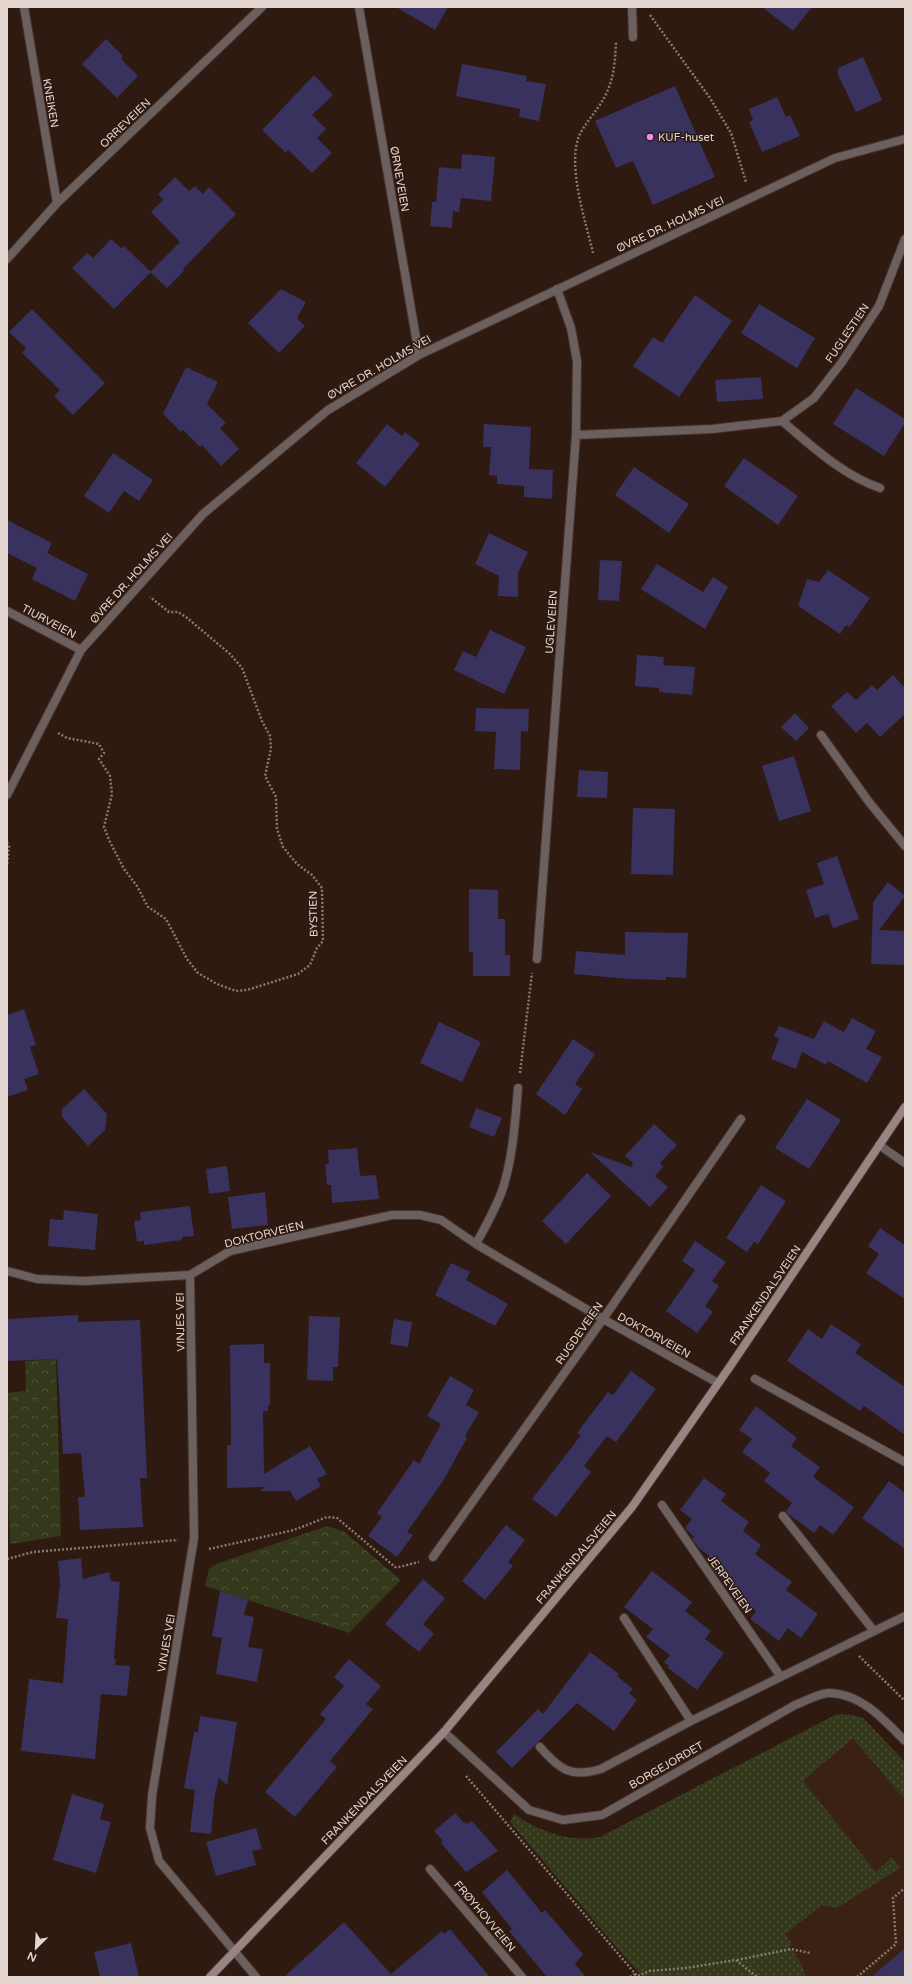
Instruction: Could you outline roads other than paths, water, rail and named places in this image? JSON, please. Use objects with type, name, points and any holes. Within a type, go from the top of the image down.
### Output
[{"type":"main road","name":"FRANKENDALSVEIEN","points":[[210,1977],[444,1732],[632,1507],[718,1384],[905,1107]]},
{"type":"street","name":"KNEIKEN","points":[[24,7],[57,203]]},
{"type":"street","name":"ORREVEIEN","points":[[7,259],[57,203],[262,7]]},
{"type":"street","name":"ØRNEVEIEN","points":[[359,7],[419,355]]},
{"type":"street","points":[[632,7],[633,37]]},
{"type":"street","name":"ØVRE DR. HOLMS VEI","points":[[7,795],[81,650],[202,514],[328,410],[419,355],[836,158],[905,139]]},
{"type":"street","name":"FUGLESTIEN","points":[[576,435],[712,429],[782,421],[814,398],[842,362],[879,306],[905,239]]},
{"type":"street","name":"UGLEVEIEN","points":[[538,959],[576,435],[577,361],[571,328],[558,289]]},
{"type":"street","points":[[782,421],[862,482],[880,488]]},
{"type":"street","name":"TIURVEIEN","points":[[7,611],[81,650]]},
{"type":"street","points":[[821,735],[869,802],[905,846]]},
{"type":"street","points":[[476,1244],[502,1192],[508,1169],[518,1088]]},
{"type":"street","name":"RUGDEVEIEN","points":[[433,1557],[603,1319],[741,1119]]},
{"type":"street","points":[[879,1145],[905,1163]]},
{"type":"street","name":"DOKTORVEIEN","points":[[7,1271],[38,1278],[84,1281],[190,1275],[230,1252],[392,1215],[420,1215],[441,1220],[476,1244],[603,1319],[718,1384]]},
{"type":"street","name":"VINJES VEI","points":[[190,1275],[193,1552],[152,1796],[150,1828],[159,1861],[234,1953],[256,1977]]},
{"type":"street","points":[[755,1379],[905,1462]]},
{"type":"street","name":"JERPEVEIEN","points":[[662,1505],[781,1677]]},
{"type":"street","points":[[783,1516],[874,1631]]},
{"type":"street","points":[[540,1747],[558,1766],[572,1772],[586,1773],[601,1769],[691,1721],[905,1616]]},
{"type":"street","points":[[624,1618],[691,1721]]},
{"type":"street","name":"BORGEJORDET","points":[[444,1732],[529,1810],[564,1820],[602,1814],[795,1705],[829,1692],[849,1697],[872,1708],[905,1740]]},
{"type":"street","name":"FRØYHOVVEIEN","points":[[430,1869],[522,1977]]},
{"type":"place","name":"KUF-huset","points":[[650,137]]}]
